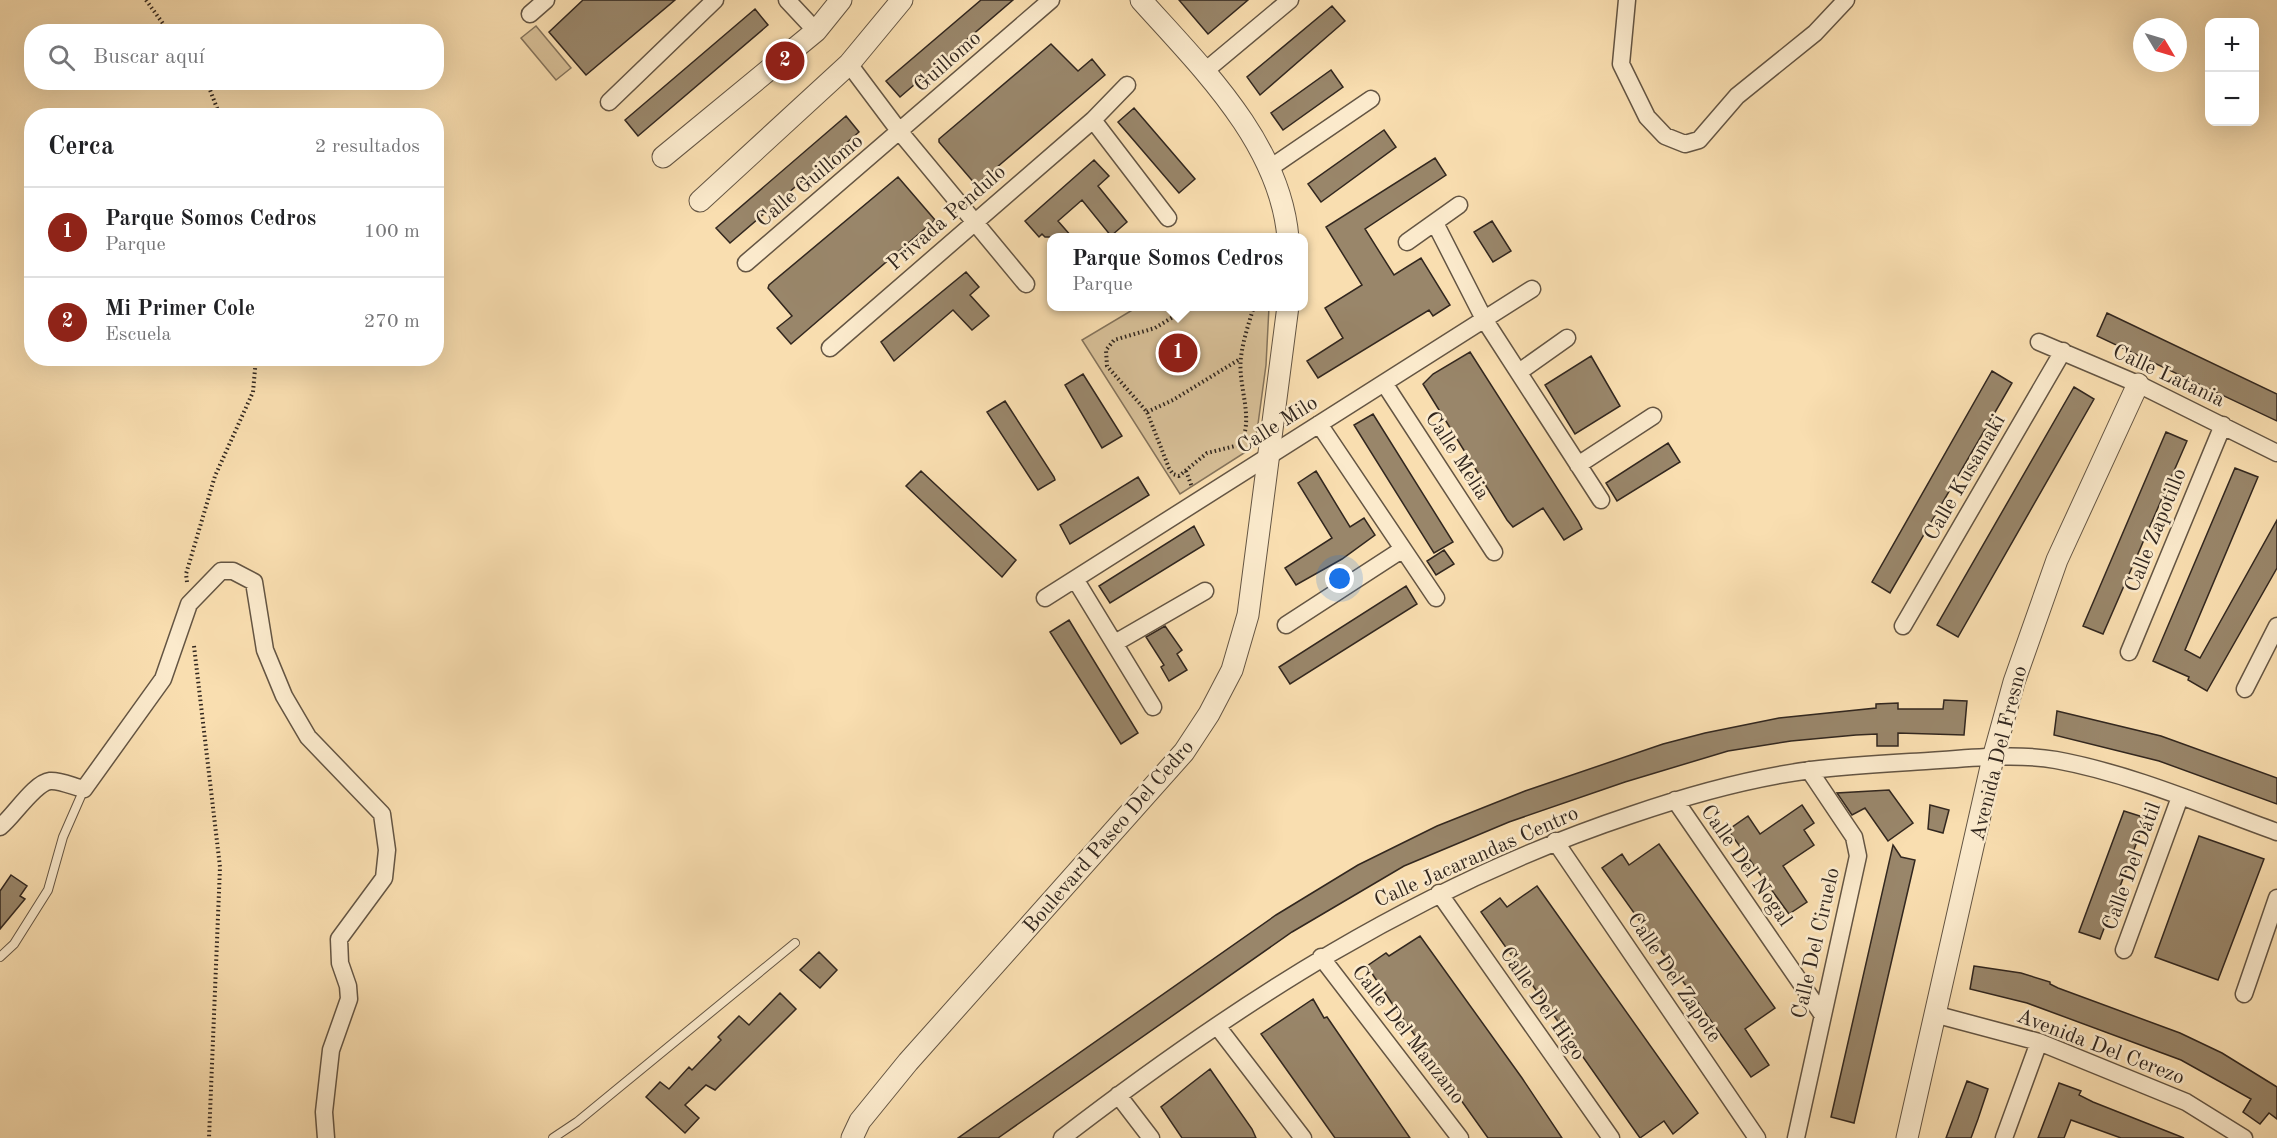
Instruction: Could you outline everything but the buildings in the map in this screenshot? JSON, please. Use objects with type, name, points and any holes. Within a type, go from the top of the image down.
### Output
[{"type":"street","points":[[531,14],[546,0]]},
{"type":"street","points":[[609,102],[715,0]]},
{"type":"street","points":[[787,0],[816,31]]},
{"type":"street","points":[[663,157],[816,31],[841,0]]},
{"type":"street","points":[[700,201],[849,64],[902,0]]},
{"type":"street","name":"Guillomo","points":[[900,132],[1051,0]]},
{"type":"street","points":[[1141,0],[1205,71],[1248,131],[1270,168],[1287,233]]},
{"type":"street","points":[[1205,71],[1290,0]]},
{"type":"street","points":[[1628,0],[1621,64],[1647,117],[1665,136],[1685,144],[1699,140],[1737,96],[1815,33],[1846,0]]},
{"type":"street","points":[[849,64],[900,132],[1026,284]]},
{"type":"street","name":"Privada Pendulo","points":[[830,348],[1093,120],[1127,85]]},
{"type":"street","points":[[1270,168],[1371,99]]},
{"type":"street","points":[[1093,120],[1168,218]]},
{"type":"street","name":"Calle Guillomo","points":[[746,263],[900,132]]},
{"type":"street","points":[[1407,242],[1459,205]]},
{"type":"street","points":[[1435,223],[1484,319],[1601,500]]},
{"type":"street","name":"Calle Milo","points":[[1045,598],[1532,289]]},
{"type":"street","name":"Boulevard Paseo Del Cedro","points":[[852,1138],[860,1121],[908,1062],[1120,827],[1184,752],[1209,714],[1232,670],[1248,615],[1287,311]]},
{"type":"street","points":[[1519,372],[1567,338]]},
{"type":"street","name":"Calle Latania","points":[[2039,342],[2138,384],[2277,453]]},
{"type":"street","name":"Calle Kusamaki","points":[[1903,626],[2063,351]]},
{"type":"street","name":"Calle Melia","points":[[1384,383],[1494,552]]},
{"type":"street","name":"Avenida Del Fresno","points":[[1906,1138],[1993,758],[2032,628],[2057,561],[2138,384]]},
{"type":"street","points":[[1578,465],[1653,416]]},
{"type":"street","points":[[1319,424],[1436,598]]},
{"type":"street","name":"Calle Zapotillo","points":[[2129,652],[2223,425]]},
{"type":"street","points":[[1286,625],[1403,549]]},
{"type":"street","points":[[0,827],[14,816],[37,787],[50,781],[84,789],[163,680],[189,604],[221,571],[233,571],[254,582],[265,650],[284,696],[308,737],[382,814],[387,850],[384,878],[339,939],[340,963],[350,999],[331,1050],[324,1112],[326,1138]]},
{"type":"street","points":[[1075,579],[1153,707]]},
{"type":"street","points":[[1115,643],[1205,591]]},
{"type":"street","points":[[2245,689],[2277,627]]},
{"type":"street","name":"Calle Jacarandas Centro","points":[[1062,1138],[1118,1095],[1321,957],[1439,893],[1555,841],[1675,800],[1740,783],[1809,770],[1993,758],[2053,759],[2107,772],[2277,832]]},
{"type":"street","name":"Calle Del Ciruelo","points":[[1796,1138],[1858,846],[1809,770]]},
{"type":"street","name":"Calle Del Dátil","points":[[2124,950],[2181,797]]},
{"type":"street","name":"Calle Del Nogal","points":[[1675,800],[1822,1014]]},
{"type":"street","name":"Calle Del Zapote","points":[[1555,841],[1757,1138]]},
{"type":"street","name":"Calle Del Higo","points":[[1439,893],[1611,1138]]},
{"type":"street","points":[[2244,994],[2277,898]]},
{"type":"street","name":"Calle Del Manzano","points":[[1321,957],[1460,1138]]},
{"type":"street","name":"Avenida Del Cerezo","points":[[1934,1014],[2039,1042],[2186,1102],[2244,1138]]},
{"type":"street","points":[[1217,1026],[1303,1138]]},
{"type":"street","points":[[2004,1138],[2039,1042]]},
{"type":"street","points":[[1118,1095],[1151,1138]]},
{"type":"lane","points":[[0,957],[14,944],[48,890],[63,837],[84,789]]},
{"type":"lane","points":[[553,1138],[577,1122],[795,943]]},
{"type":"path","points":[[146,0],[163,24]]},
{"type":"path","points":[[210,90],[217,108]]},
{"type":"path","points":[[1183,311],[1155,328],[1114,340],[1106,350],[1107,366],[1147,412],[1173,474],[1179,476],[1208,453],[1239,445],[1246,435],[1248,426],[1243,405],[1240,358],[1253,311]]},
{"type":"path","points":[[1147,412],[1173,400],[1240,358]]},
{"type":"path","points":[[189,604],[186,574],[215,476],[253,392],[255,366]]},
{"type":"path","points":[[193,638],[220,867],[209,1138]]},
{"type":"shaded area","points":[[536,26],[571,68],[556,80],[521,38]]},
{"type":"shaded area","points":[[1131,311],[1269,311],[1266,365],[1255,446],[1180,494],[1082,340]]},
{"type":"place","name":"Mi Primer Cole","points":[[785,61]]},
{"type":"place","name":"Parque Somos Cedros","points":[[1178,353]]}]
